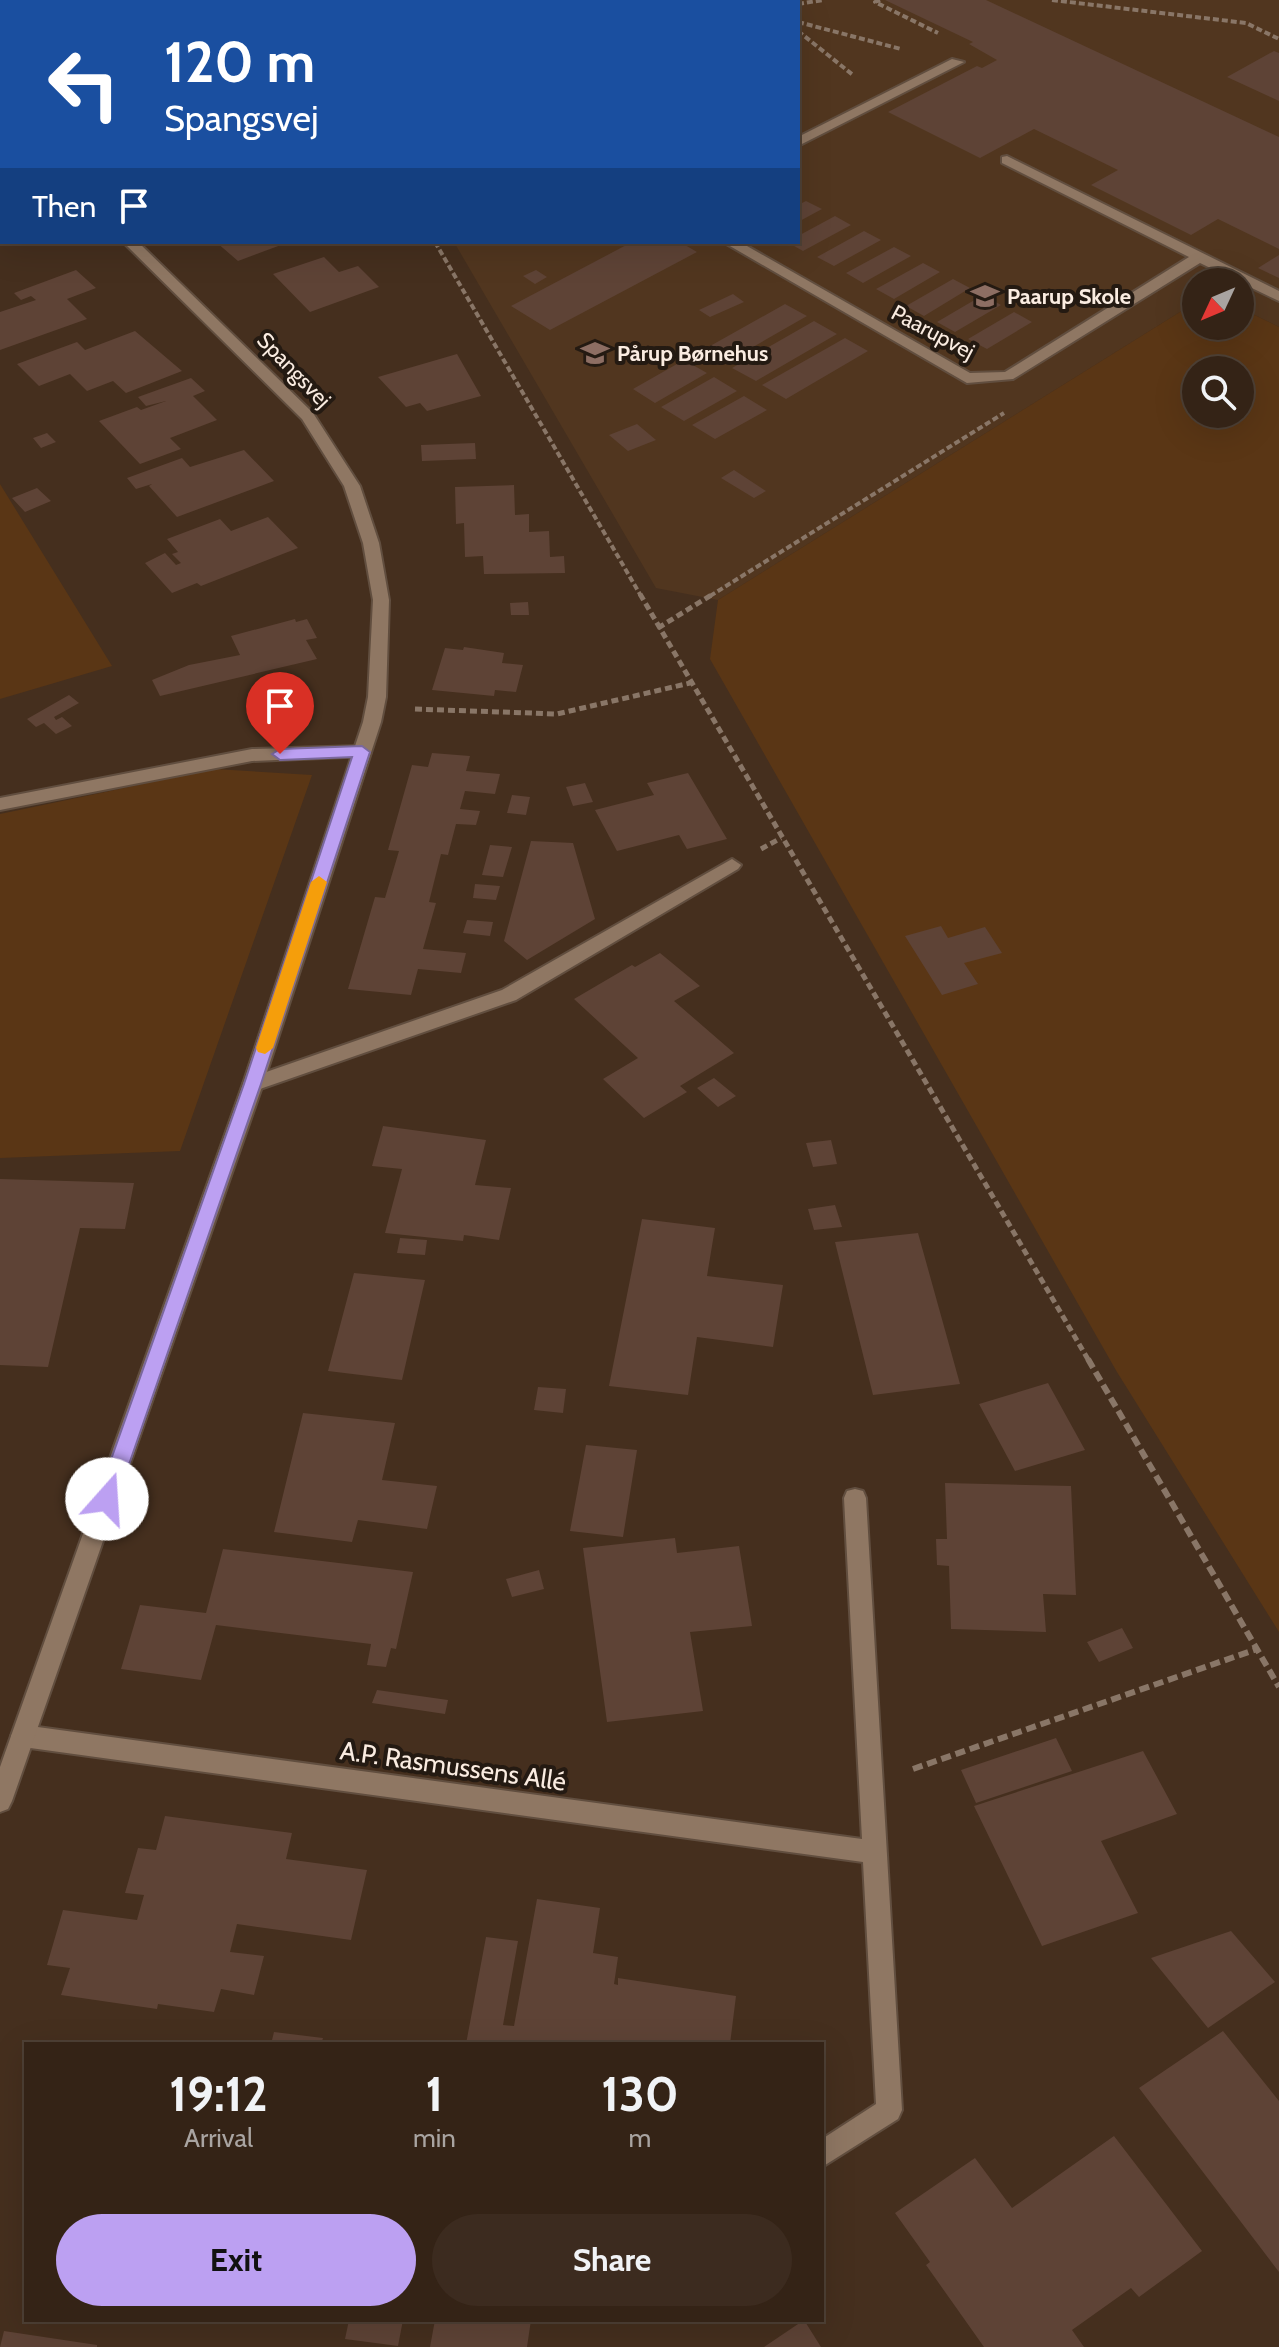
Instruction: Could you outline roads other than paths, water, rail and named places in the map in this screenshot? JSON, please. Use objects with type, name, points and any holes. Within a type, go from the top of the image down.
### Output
[{"type":"street","points":[[800,141],[957,62]]},
{"type":"street","points":[[1007,160],[1279,297]]},
{"type":"street","name":"Spangsvej","points":[[0,1801],[253,1084],[376,708],[381,600],[371,543],[352,486],[308,416],[132,244]]},
{"type":"street","name":"Paarupvej","points":[[733,244],[967,378],[1008,376],[1199,257]]},
{"type":"street","points":[[0,804],[252,755],[362,752]]},
{"type":"street","points":[[253,1084],[509,995],[732,865]]},
{"type":"street","points":[[824,2153],[889,2110],[855,1498]]},
{"type":"street","name":"A.P. Rasmussens Allé","points":[[23,1736],[875,1852]]},
{"type":"place","name":"Paarup Skole","points":[[985,296]]},
{"type":"place","name":"Pårup Børnehus","points":[[595,353]]}]
